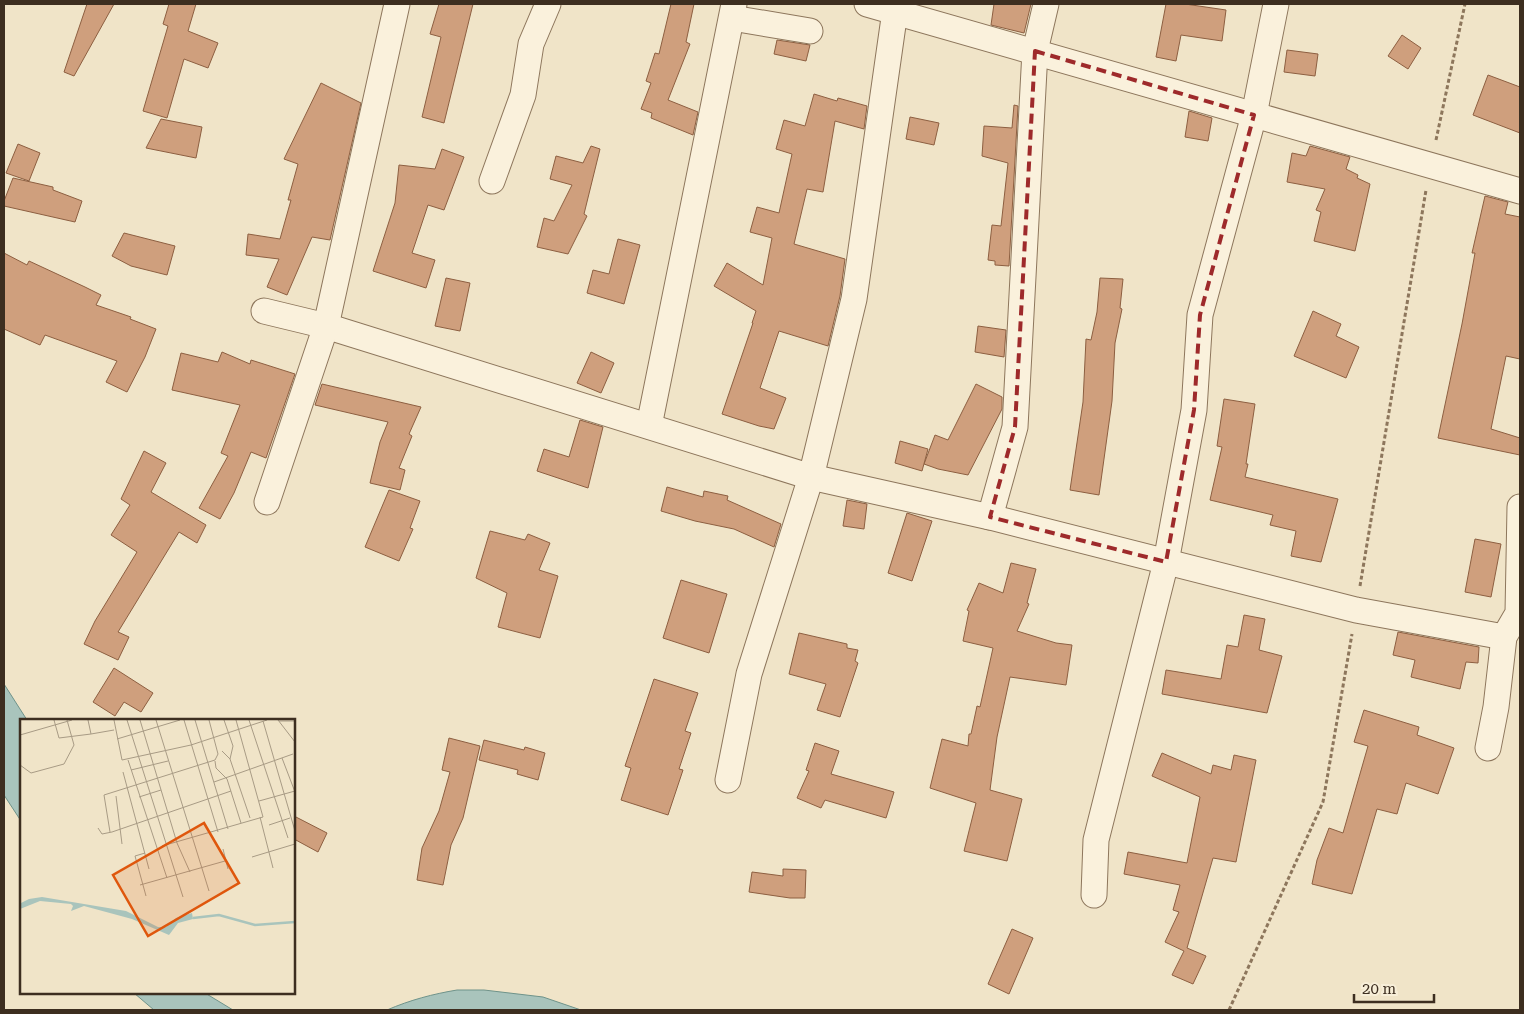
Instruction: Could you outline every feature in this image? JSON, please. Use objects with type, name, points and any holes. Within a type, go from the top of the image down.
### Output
[{"type":"street","points":[[266,502],[326,326],[397,4]]},
{"type":"street","points":[[492,181],[523,95],[531,44],[548,4]]},
{"type":"street","points":[[867,4],[895,8],[1035,51],[1520,191]]},
{"type":"street","points":[[990,516],[1015,427],[1035,51],[1046,4]]},
{"type":"street","points":[[1094,894],[1096,840],[1166,562],[1194,410],[1200,315],[1254,115],[1276,4]]},
{"type":"street","points":[[728,780],[749,674],[811,477],[854,299],[895,8]]},
{"type":"street","points":[[649,426],[733,11],[810,31]]},
{"type":"street","points":[[264,311],[326,326],[811,477],[990,516],[1356,610],[1504,637]]},
{"type":"street","points":[[1488,748],[1496,707],[1504,637],[1518,613],[1520,507]]},
{"type":"path","points":[[1229,1010],[1323,802],[1431,165],[1465,4]]},
{"type":"highlighted area","points":[[1035,51],[1254,115],[1200,315],[1194,410],[1166,562],[990,517],[1015,427]]},
{"type":"water","points":[[4,684],[26,719],[20,719],[20,819],[4,795]]},
{"type":"water","points":[[457,990],[484,990],[543,997],[581,1010],[387,1010],[439,993]]},
{"type":"water","points":[[135,994],[207,994],[233,1010],[154,1010]]},
{"type":"building","points":[[87,4],[114,4],[74,76],[64,72]]},
{"type":"building","points":[[169,4],[196,4],[188,31],[218,43],[208,68],[184,59],[167,118],[143,111],[168,26],[163,24]]},
{"type":"building","points":[[439,4],[473,4],[444,123],[422,117],[441,37],[430,34]]},
{"type":"building","points":[[671,4],[694,4],[686,42],[690,44],[668,100],[698,112],[693,135],[651,118],[652,113],[641,109],[651,83],[646,81],[655,53],[659,54]]},
{"type":"building","points":[[994,4],[1031,4],[1024,33],[991,25]]},
{"type":"building","points":[[1166,4],[1185,4],[1226,10],[1222,41],[1181,35],[1176,61],[1156,57]]},
{"type":"building","points":[[1402,35],[1421,48],[1408,69],[1388,56]]},
{"type":"building","points":[[777,40],[810,45],[806,61],[774,54]]},
{"type":"building","points":[[1287,50],[1318,54],[1315,76],[1284,72]]},
{"type":"building","points":[[1488,75],[1520,87],[1520,133],[1473,115]]},
{"type":"building","points":[[321,83],[361,103],[330,240],[312,237],[287,295],[267,287],[279,259],[246,255],[248,234],[280,239],[291,200],[288,200],[298,164],[284,159]]},
{"type":"building","points":[[814,94],[837,101],[838,98],[867,106],[864,129],[835,121],[823,192],[807,189],[794,244],[845,259],[840,296],[828,346],[779,331],[760,388],[786,398],[774,429],[722,414],[756,311],[714,286],[727,263],[763,285],[772,238],[750,232],[757,207],[779,213],[792,154],[776,149],[784,120],[805,126]]},
{"type":"building","points":[[1014,105],[1018,106],[1009,266],[995,265],[995,261],[988,260],[992,225],[1001,226],[1008,163],[982,156],[984,126],[1012,128]]},
{"type":"building","points":[[1189,111],[1212,118],[1208,141],[1185,137]]},
{"type":"building","points":[[910,117],[939,123],[934,145],[906,139]]},
{"type":"building","points":[[161,119],[202,127],[196,158],[146,148]]},
{"type":"building","points":[[18,144],[40,153],[29,181],[6,173]]},
{"type":"building","points":[[591,146],[600,149],[584,214],[587,216],[568,254],[537,247],[544,218],[554,221],[572,185],[550,179],[556,156],[583,163]]},
{"type":"building","points":[[1310,146],[1350,157],[1346,169],[1358,175],[1357,178],[1370,184],[1355,251],[1314,241],[1321,212],[1316,210],[1325,189],[1287,182],[1292,153],[1306,156]]},
{"type":"building","points":[[442,149],[464,157],[444,210],[428,205],[412,253],[435,260],[426,288],[373,271],[395,203],[399,165],[435,169]]},
{"type":"building","points":[[13,178],[53,187],[53,190],[82,201],[75,222],[4,206],[4,201]]},
{"type":"building","points":[[1485,196],[1508,202],[1505,214],[1520,217],[1520,359],[1506,356],[1491,429],[1520,438],[1520,455],[1438,438],[1475,253],[1472,253]]},
{"type":"building","points":[[124,233],[175,246],[167,275],[131,266],[112,256]]},
{"type":"building","points":[[618,239],[640,245],[624,304],[587,293],[593,270],[609,274]]},
{"type":"building","points":[[4,253],[27,265],[29,261],[101,295],[96,305],[131,317],[130,319],[156,329],[145,357],[127,392],[106,382],[117,361],[45,335],[40,345],[4,329]]},
{"type":"building","points":[[446,278],[470,283],[460,331],[435,326]]},
{"type":"building","points":[[1100,278],[1123,279],[1120,308],[1122,309],[1115,343],[1112,401],[1099,495],[1070,490],[1083,402],[1086,339],[1091,340],[1097,312]]},
{"type":"building","points":[[1313,311],[1341,324],[1336,336],[1359,347],[1346,378],[1294,356]]},
{"type":"building","points":[[978,326],[1006,330],[1004,357],[975,352]]},
{"type":"building","points":[[222,352],[250,364],[251,360],[295,374],[266,458],[251,452],[234,493],[220,519],[199,508],[228,456],[221,453],[240,405],[172,390],[181,353],[218,362]]},
{"type":"building","points":[[591,352],[614,363],[601,393],[577,383]]},
{"type":"building","points":[[322,384],[421,407],[409,434],[412,436],[399,468],[405,470],[400,490],[370,483],[380,442],[388,422],[315,405]]},
{"type":"building","points":[[976,384],[1002,397],[1002,409],[968,475],[924,464],[935,435],[948,440]]},
{"type":"building","points":[[1224,399],[1255,404],[1245,477],[1338,499],[1321,562],[1291,556],[1296,531],[1270,525],[1273,515],[1210,500],[1222,447],[1217,446]]},
{"type":"building","points":[[580,420],[603,427],[588,488],[537,471],[544,449],[569,457]]},
{"type":"building","points":[[900,441],[928,449],[922,471],[895,463]]},
{"type":"building","points":[[144,451],[166,463],[151,492],[206,525],[197,543],[179,532],[118,632],[129,637],[118,660],[84,644],[95,621],[137,552],[111,535],[130,505],[121,499]]},
{"type":"building","points":[[667,487],[703,497],[704,491],[728,496],[727,500],[781,524],[774,547],[734,529],[695,521],[661,511]]},
{"type":"building","points":[[389,490],[420,501],[410,528],[413,529],[399,561],[365,547]]},
{"type":"building","points":[[847,500],[867,504],[864,529],[843,526]]},
{"type":"building","points":[[907,513],[932,521],[912,581],[888,573]]},
{"type":"building","points":[[490,531],[525,540],[528,534],[550,543],[539,570],[558,576],[540,638],[498,627],[507,593],[476,578]]},
{"type":"building","points":[[1475,539],[1501,544],[1491,597],[1465,592]]},
{"type":"building","points":[[1011,563],[1036,569],[1027,603],[1029,604],[1017,631],[1056,643],[1072,645],[1066,685],[1010,677],[997,737],[990,790],[1022,799],[1007,861],[964,851],[976,803],[930,788],[942,739],[968,746],[969,734],[971,734],[977,706],[980,707],[993,648],[963,641],[969,611],[967,610],[979,583],[1003,593]]},
{"type":"building","points":[[681,580],[727,594],[709,653],[663,638]]},
{"type":"building","points":[[1244,615],[1265,619],[1259,650],[1282,656],[1267,713],[1162,694],[1166,670],[1221,679],[1227,645],[1238,647]]},
{"type":"building","points":[[1398,632],[1479,647],[1478,663],[1466,662],[1460,689],[1411,677],[1415,660],[1393,655]]},
{"type":"building","points":[[799,633],[847,644],[847,648],[858,650],[855,661],[858,663],[840,717],[817,710],[826,684],[789,674]]},
{"type":"building","points":[[114,668],[153,693],[141,712],[124,702],[115,716],[93,702]]},
{"type":"building","points":[[654,679],[698,693],[685,731],[691,733],[679,769],[683,770],[668,815],[621,800],[631,768],[625,766]]},
{"type":"building","points":[[1364,710],[1419,727],[1417,735],[1454,748],[1438,794],[1406,783],[1397,814],[1377,809],[1352,894],[1312,884],[1317,860],[1329,828],[1343,833],[1368,746],[1354,742]]},
{"type":"building","points":[[449,738],[480,746],[463,818],[451,845],[443,885],[417,880],[422,848],[439,811],[450,772],[442,770]]},
{"type":"building","points":[[484,740],[524,750],[525,747],[545,753],[538,780],[517,774],[518,770],[479,760]]},
{"type":"building","points":[[815,743],[839,751],[831,774],[894,792],[886,818],[825,800],[821,808],[797,798],[809,771],[806,770]]},
{"type":"building","points":[[1162,753],[1211,774],[1213,765],[1231,770],[1234,755],[1256,760],[1236,862],[1213,858],[1187,948],[1206,956],[1193,984],[1172,975],[1184,951],[1165,942],[1179,912],[1173,910],[1180,885],[1124,874],[1128,852],[1187,863],[1200,797],[1152,776]]},
{"type":"building","points":[[295,817],[327,833],[318,852],[295,840]]},
{"type":"building","points":[[783,869],[806,870],[805,898],[790,898],[749,892],[752,872],[783,876]]},
{"type":"building","points":[[1012,929],[1033,938],[1009,994],[988,984]]}]
